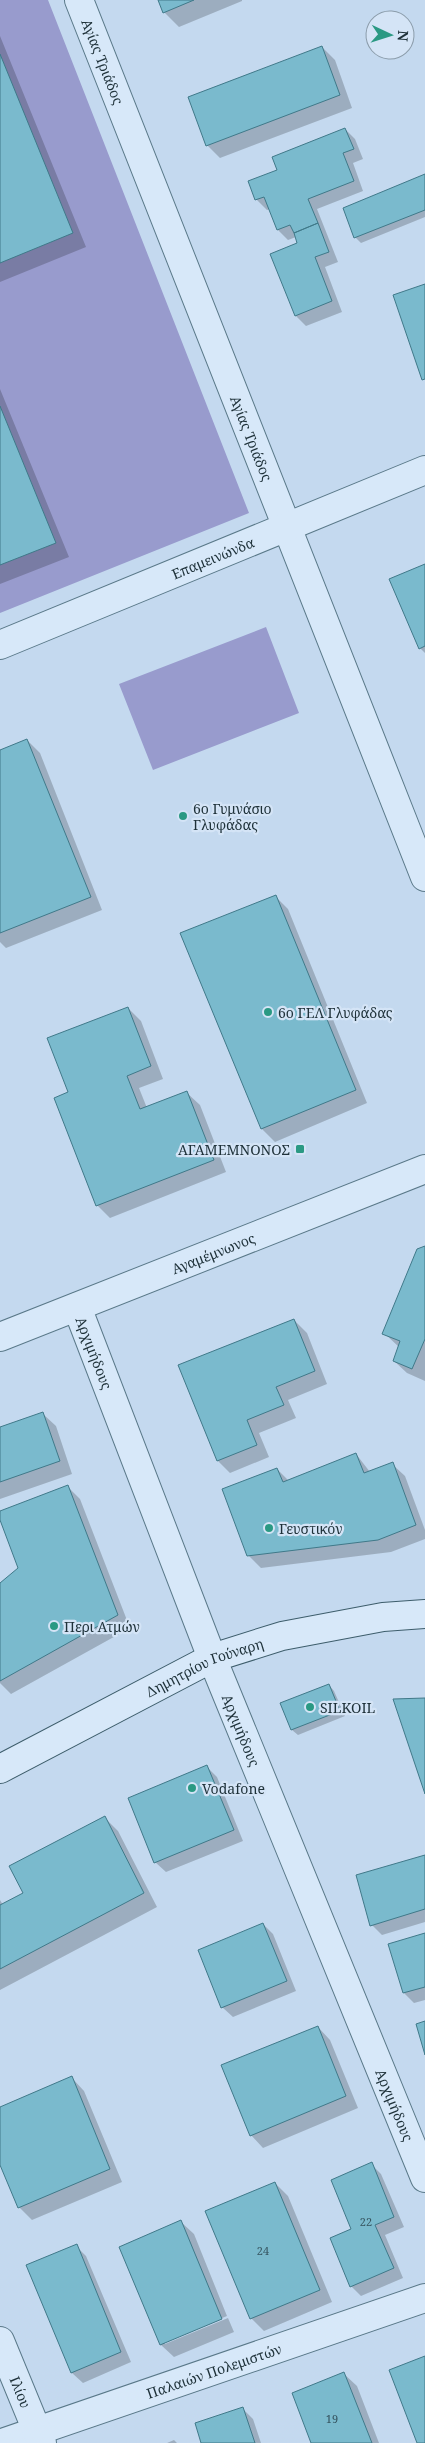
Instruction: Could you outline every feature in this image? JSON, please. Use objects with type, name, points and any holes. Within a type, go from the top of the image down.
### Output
[{"type":"street","name":"Αγίας Τριάδος","points":[[79,0],[425,877]]},
{"type":"street","name":"Επαμεινώνδα","points":[[0,645],[425,470]]},
{"type":"street","name":"Αγαμέμνωνος","points":[[0,1337],[425,1169]]},
{"type":"street","name":"Αρχιμήδους","points":[[77,1307],[212,1658],[425,2178]]},
{"type":"street","name":"Δημητρίου Γούναρη","points":[[0,1769],[212,1658],[282,1636],[382,1616],[425,1614]]},
{"type":"street","name":"Παλαιών Πολεμιστών","points":[[2,2443],[40,2438],[425,2298]]},
{"type":"street","name":"Ιλίου","points":[[0,2341],[40,2438]]},
{"type":"shaded area","points":[[0,0],[48,0],[249,513],[0,613]]},
{"type":"shaded area","points":[[266,627],[299,713],[153,770],[119,684]]},
{"type":"building","points":[[158,0],[194,0],[163,13]]},
{"type":"building","points":[[322,46],[340,95],[206,146],[188,97]]},
{"type":"building","points":[[0,54],[73,233],[0,263]]},
{"type":"building","points":[[345,128],[354,149],[343,153],[354,181],[308,199],[318,223],[294,233],[290,225],[277,230],[264,197],[255,200],[248,181],[277,170],[272,157]]},
{"type":"building","points":[[425,174],[425,210],[354,238],[343,208]]},
{"type":"building","points":[[318,223],[329,252],[315,257],[332,301],[295,316],[270,254],[297,243],[294,233]]},
{"type":"building","points":[[425,284],[425,379],[422,380],[393,295]]},
{"type":"building","points":[[0,406],[56,543],[0,565]]},
{"type":"building","points":[[425,564],[425,646],[419,649],[389,579]]},
{"type":"building","points":[[27,739],[91,897],[0,933],[0,750]]},
{"type":"building","name":"6ο ΓΕΛ Γλυφάδας","points":[[276,895],[356,1090],[261,1129],[180,933]]},
{"type":"building","points":[[128,1007],[151,1066],[127,1076],[140,1109],[187,1091],[214,1160],[96,1206],[54,1098],[68,1092],[47,1038]]},
{"type":"building","points":[[425,1246],[425,1339],[412,1369],[393,1361],[400,1341],[382,1334],[417,1249]]},
{"type":"building","points":[[294,1319],[315,1371],[276,1387],[284,1405],[247,1420],[257,1445],[217,1461],[178,1365]]},
{"type":"building","points":[[43,1412],[60,1461],[0,1482],[0,1427]]},
{"type":"building","points":[[356,1453],[364,1473],[393,1462],[416,1525],[378,1540],[247,1556],[222,1489],[277,1468],[283,1482]]},
{"type":"building","points":[[68,1485],[118,1615],[0,1681],[0,1583],[18,1568],[0,1520],[0,1511]]},
{"type":"building","name":"SILKOIL","points":[[329,1684],[340,1711],[291,1730],[280,1703]]},
{"type":"building","points":[[425,1698],[425,1794],[393,1699]]},
{"type":"building","points":[[207,1765],[234,1830],[154,1863],[128,1798]]},
{"type":"building","points":[[105,1816],[144,1893],[0,1969],[0,1905],[23,1893],[9,1866]]},
{"type":"building","points":[[425,1855],[425,1909],[370,1926],[356,1875]]},
{"type":"building","points":[[263,1923],[287,1981],[221,2008],[198,1950]]},
{"type":"building","points":[[425,1933],[425,1987],[403,1993],[388,1944]]},
{"type":"building","points":[[425,2021],[425,2055],[416,2024]]},
{"type":"building","points":[[318,2026],[346,2096],[250,2136],[221,2065]]},
{"type":"building","points":[[72,2076],[110,2169],[18,2208],[0,2165],[0,2107]]},
{"type":"building","points":[[372,2162],[394,2217],[375,2225],[394,2268],[350,2287],[330,2238],[351,2229],[331,2180]]},
{"type":"building","points":[[275,2182],[320,2290],[250,2319],[205,2211]]},
{"type":"building","points":[[181,2220],[222,2319],[160,2345],[119,2247]]},
{"type":"building","points":[[77,2244],[121,2352],[71,2373],[26,2265]]},
{"type":"building","points":[[425,2356],[425,2443],[417,2443],[389,2370]]},
{"type":"building","points":[[344,2372],[372,2443],[311,2443],[292,2393]]},
{"type":"building","points":[[243,2407],[255,2443],[201,2443],[195,2423]]},
{"type":"place","name":"6ο Γυμνάσιο Γλυφάδας","points":[[183,816]]},
{"type":"place","name":"6ο ΓΕΛ Γλυφάδας","points":[[268,1012]]},
{"type":"place","name":"ΑΓΑΜΕΜΝΟΝΟΣ","points":[[300,1149]]},
{"type":"place","name":"Γευστικόν","points":[[269,1528]]},
{"type":"place","name":"Περι Ατμών","points":[[54,1626]]},
{"type":"place","name":"SILKOIL","points":[[310,1707]]},
{"type":"place","name":"Vodafone","points":[[192,1788]]}]
